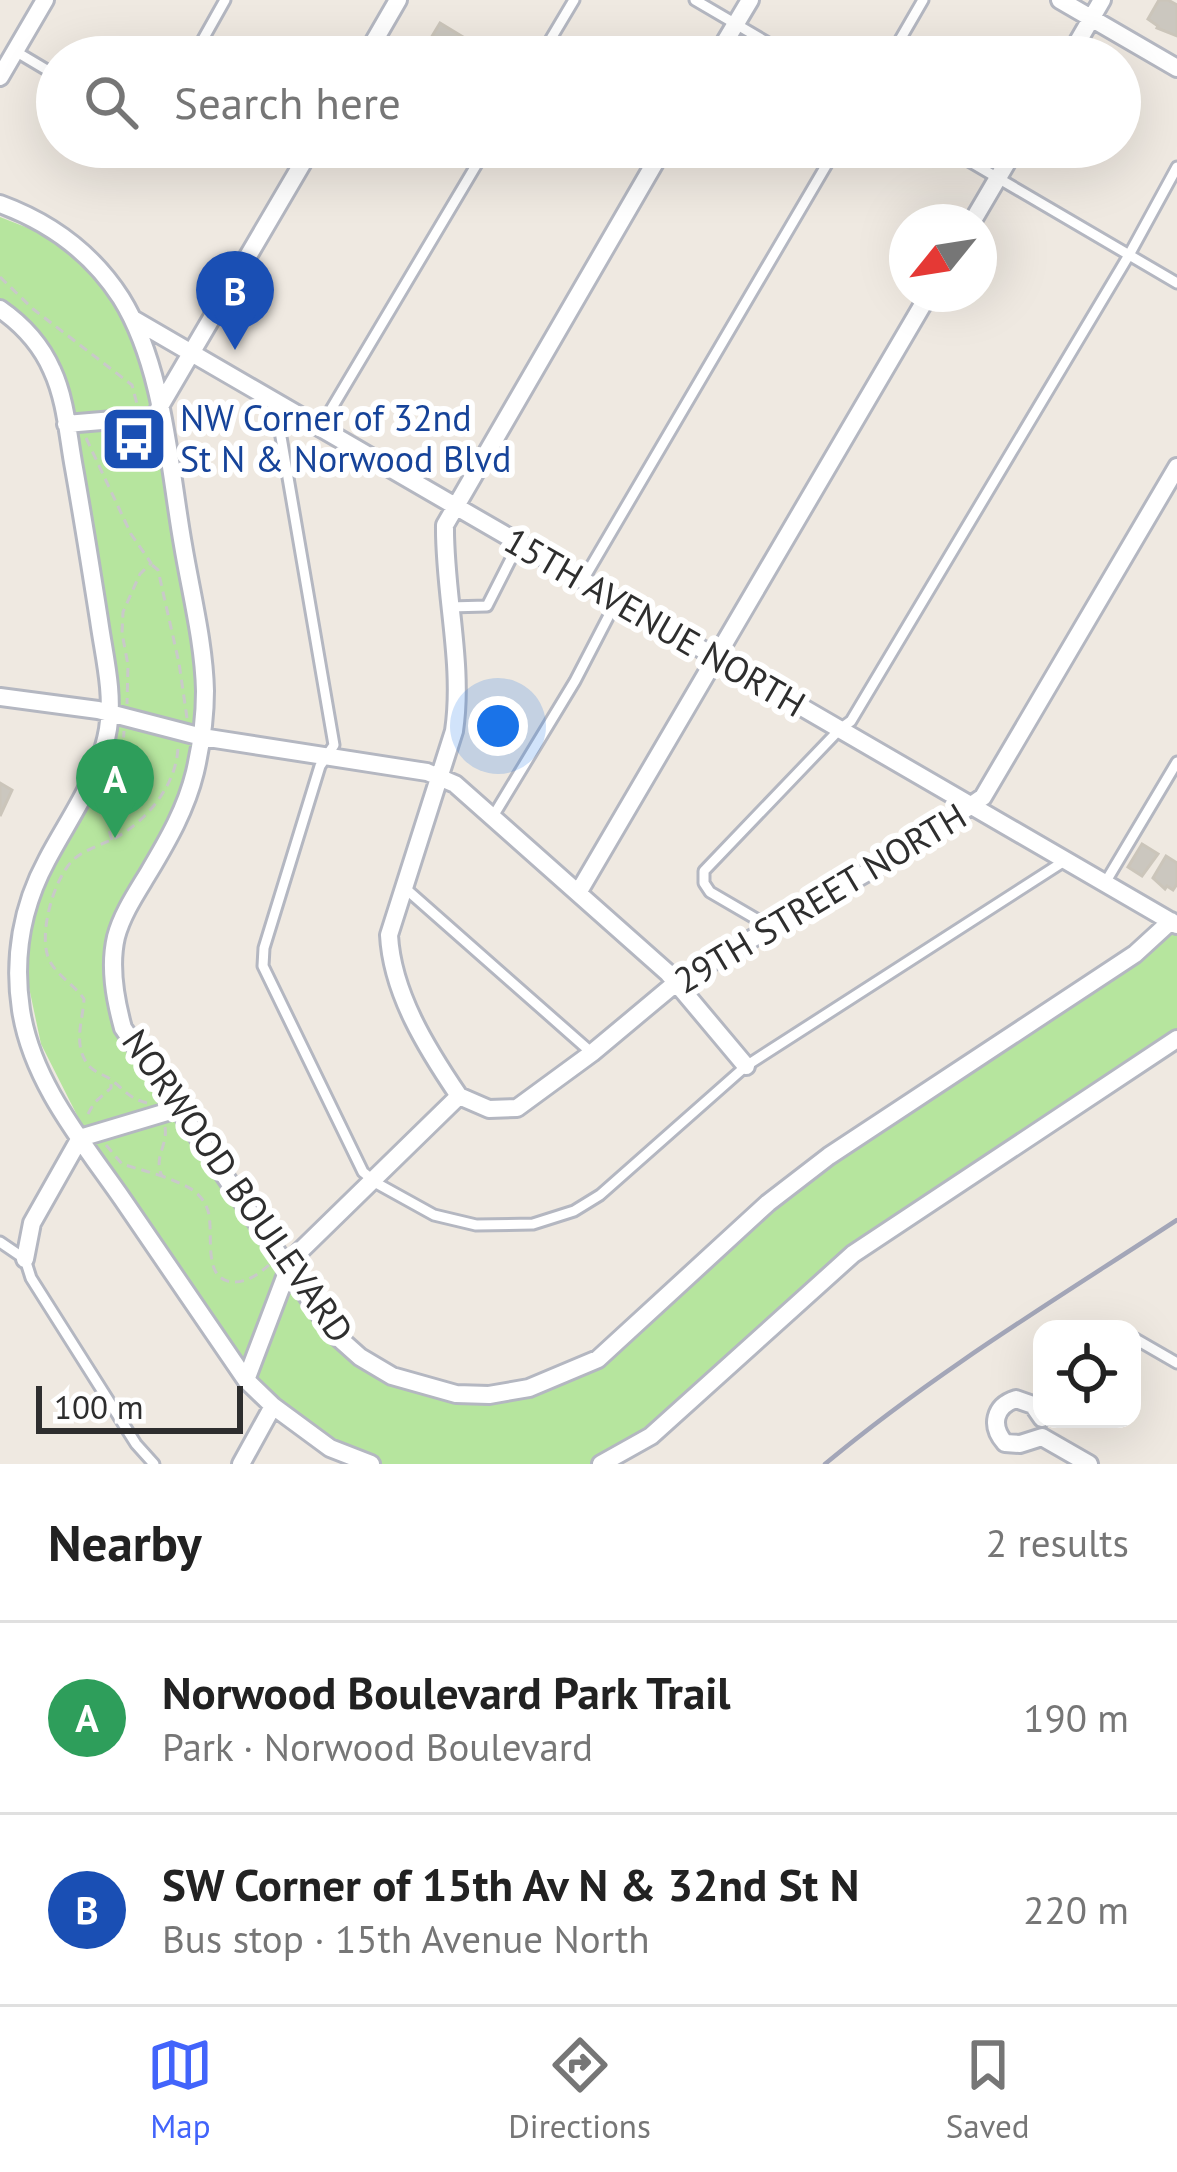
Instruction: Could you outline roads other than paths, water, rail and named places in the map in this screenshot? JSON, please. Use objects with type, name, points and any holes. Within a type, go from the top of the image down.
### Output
[{"type":"street","points":[[0,77],[45,0]]},
{"type":"street","points":[[377,36],[398,0]]},
{"type":"street","points":[[729,36],[750,0]]},
{"type":"street","points":[[1060,0],[1122,36]]},
{"type":"street","points":[[1081,36],[1102,0]]},
{"type":"street","points":[[1141,47],[1177,68]]},
{"type":"street","points":[[66,424],[160,412],[300,168]]},
{"type":"street","points":[[246,1380],[278,1266],[292,1258],[459,1096],[398,984],[389,935],[440,778],[458,704],[446,525],[652,168]]},
{"type":"street","points":[[983,204],[1004,168]]},
{"type":"street","name":"NORWOOD BOULEVARD","points":[[0,205],[43,223],[72,242],[119,295],[132,318],[152,364],[198,634],[205,688],[193,735],[194,774],[175,828],[131,903],[116,939],[113,992],[122,1028],[171,1116],[278,1266],[332,1332],[360,1357],[392,1376],[456,1394],[489,1395],[530,1388],[598,1359],[768,1203],[829,1156],[1136,954],[1174,923]]},
{"type":"street","points":[[0,309],[18,322],[54,374],[110,693],[122,723]]},
{"type":"street","points":[[578,893],[918,312]]},
{"type":"street","name":"15TH AVENUE NORTH","points":[[132,318],[1174,923]]},
{"type":"street","name":"29TH STREET NORTH","points":[[459,1096],[489,1109],[517,1108],[677,982],[911,847],[985,795],[1177,467]]},
{"type":"street","points":[[0,697],[98,710],[122,723],[427,772],[455,784],[677,982],[746,1066]]},
{"type":"street","points":[[122,723],[108,729],[86,792],[45,862],[22,925],[9,979],[31,1053],[42,1078],[84,1127],[246,1380],[330,1448],[371,1464]]},
{"type":"street","points":[[602,1464],[651,1436],[853,1254],[1177,1039]]},
{"type":"street","points":[[84,1127],[171,1116]]},
{"type":"street","points":[[25,1259],[32,1223],[84,1127]]},
{"type":"street","points":[[241,1464],[273,1406]]},
{"type":"street","points":[[1046,1428],[1089,1464]]},
{"type":"lane","points":[[205,36],[225,0]]},
{"type":"lane","points":[[553,36],[574,0]]},
{"type":"lane","points":[[695,0],[756,36]]},
{"type":"lane","points":[[902,36],[923,0]]},
{"type":"lane","points":[[15,51],[36,64]]},
{"type":"lane","points":[[770,927],[710,892],[704,871],[851,721],[1177,167]]},
{"type":"lane","points":[[320,428],[475,168]]},
{"type":"lane","points":[[584,580],[825,168]]},
{"type":"lane","points":[[981,168],[1177,284]]},
{"type":"lane","points":[[275,401],[334,745],[320,766],[264,949],[263,966],[363,1172],[414,1206],[459,1222],[512,1226],[557,1218],[600,1195],[746,1066],[1066,860]]},
{"type":"lane","points":[[449,607],[488,606],[519,543]]},
{"type":"lane","points":[[492,818],[575,681],[617,600]]},
{"type":"lane","points":[[1105,883],[1177,762]]},
{"type":"lane","points":[[406,889],[592,1053]]},
{"type":"lane","points":[[0,1242],[25,1259],[31,1278],[105,1396],[154,1464]]},
{"type":"lane","points":[[1141,1342],[1177,1363]]},
{"type":"railway","points":[[825,1464],[953,1367],[1177,1220]]},
{"type":"place","name":"SW Corner of 15th Av N & 32nd St N","points":[[235,350]]},
{"type":"place","name":"NW Corner of 32nd St N & Norwood Blvd","points":[[134,439]]},
{"type":"place","name":"Norwood Boulevard Park Trail","points":[[115,838]]}]
